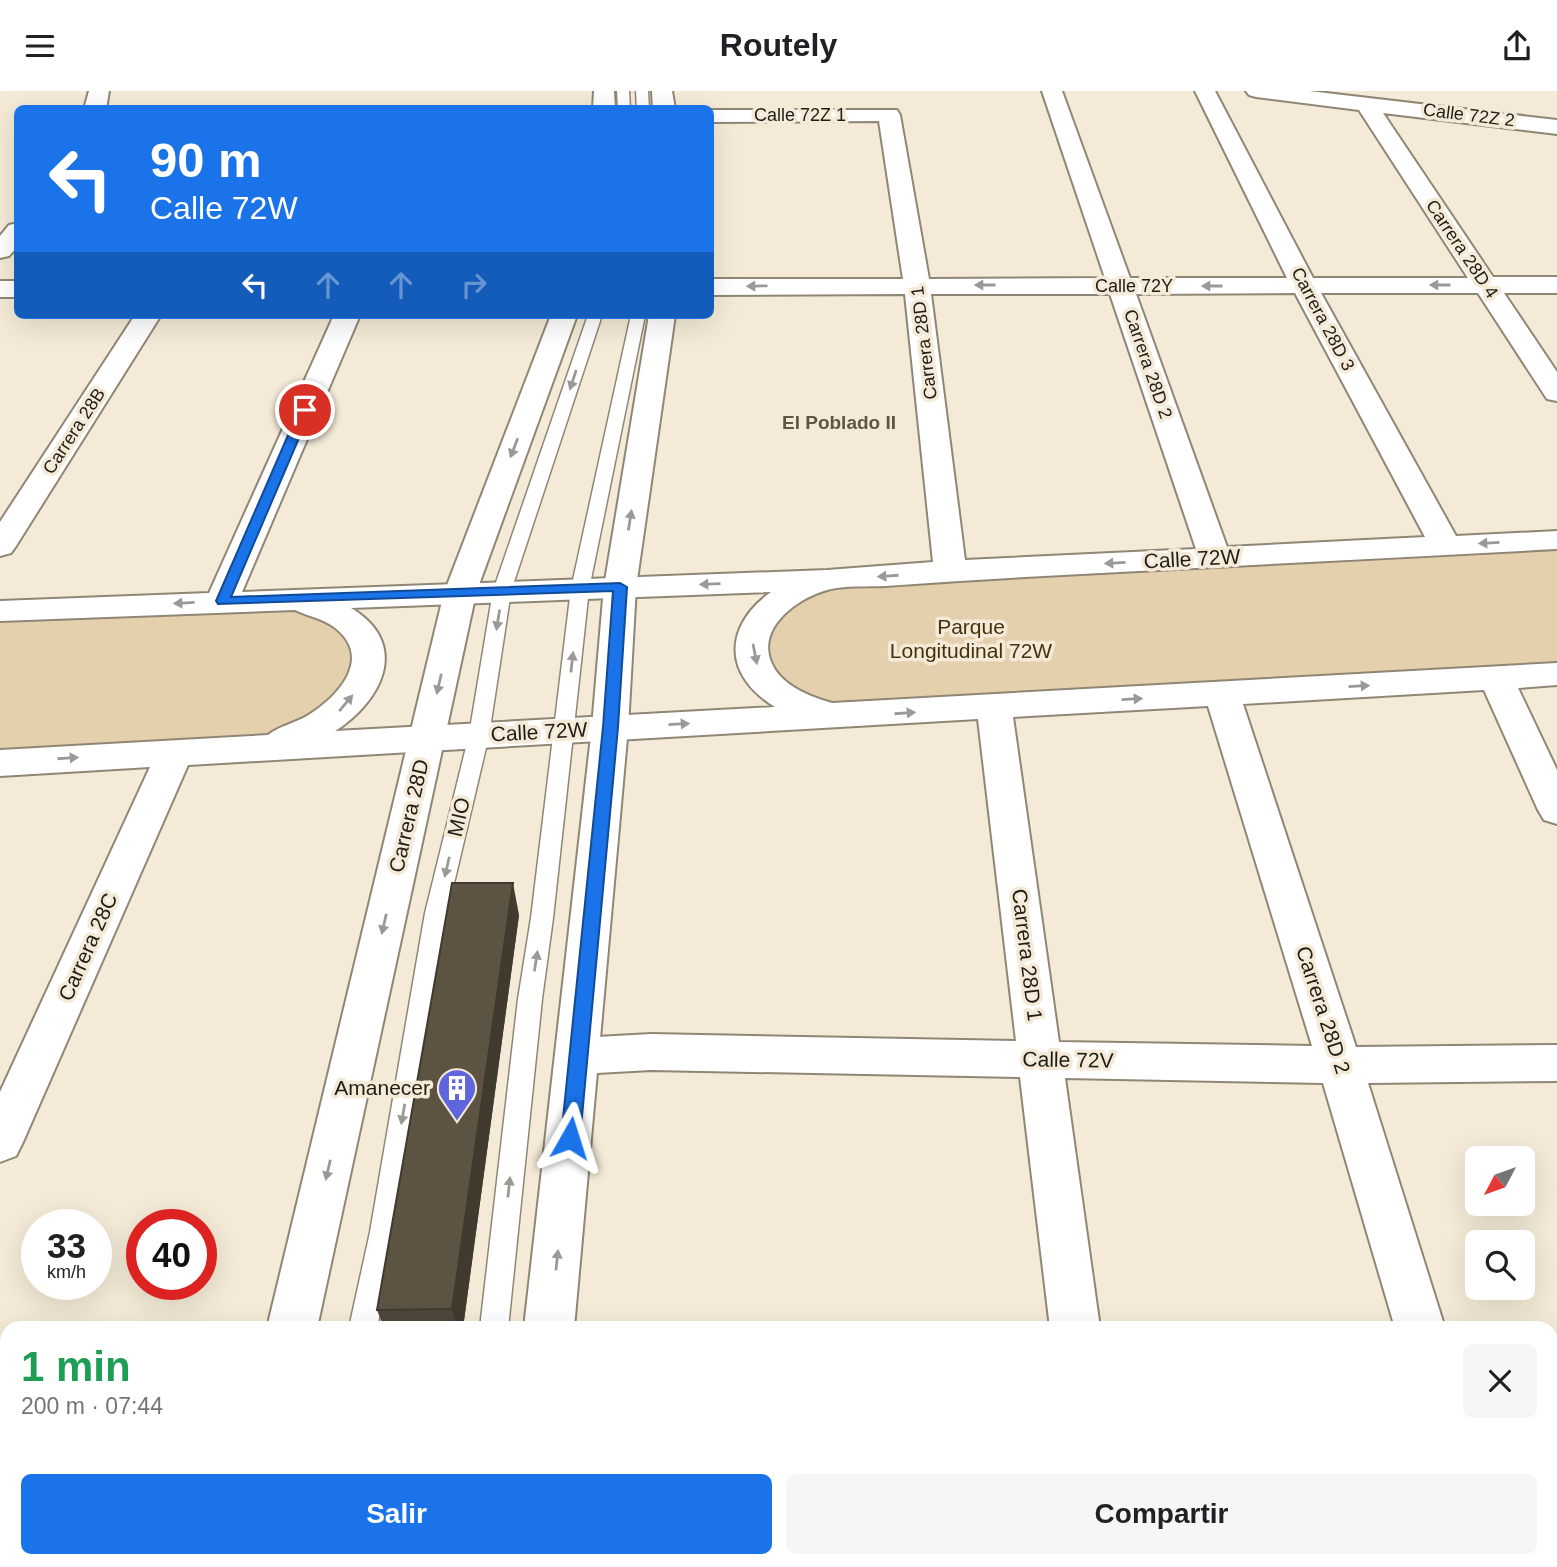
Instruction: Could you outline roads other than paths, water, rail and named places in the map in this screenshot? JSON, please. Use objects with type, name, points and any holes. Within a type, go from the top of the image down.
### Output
[{"type":"street","name":"Carrera 28D 2","points":[[1052,91],[1214,558]]},
{"type":"street","name":"Carrera 28D 3","points":[[1205,91],[1304,286],[1446,546]]},
{"type":"street","name":"Calle 72Z 2","points":[[1256,91],[1552,130]]},
{"type":"street","name":"Carrera 28D 4","points":[[1367,105],[1557,393]]},
{"type":"street","name":"Calle 72Z 1","points":[[714,115],[888,115]]},
{"type":"street","name":"Carrera 28D 1","points":[[888,115],[917,285],[950,571]]},
{"type":"street","points":[[0,251],[14,235]]},
{"type":"street","name":"Calle 72Y","points":[[714,287],[1557,285]]},
{"type":"street","name":"Carrera 28B","points":[[0,546],[145,319]]},
{"type":"street","points":[[222,601],[345,319]]},
{"type":"street","name":"Carrera 28D","points":[[294,1321],[460,593],[563,319]]},
{"type":"street","points":[[550,1321],[579,1056],[610,727],[620,587],[661,319]]},
{"type":"street","name":"Calle 72W","points":[[0,611],[827,580],[950,571],[1557,540]]},
{"type":"street","name":"Calle 72W","points":[[827,580],[792,591],[766,610],[752,633],[753,659],[768,684],[797,705],[836,717]]},
{"type":"street","name":"Calle 72W","points":[[241,751],[293,738],[337,714],[363,683],[369,650],[354,624],[321,606],[277,599]]},
{"type":"street","name":"Calle 72W","points":[[0,763],[1557,674]]},
{"type":"street","points":[[1496,678],[1557,810]]},
{"type":"street","name":"Carrera 28D 2","points":[[1222,694],[1418,1321]]},
{"type":"street","name":"Carrera 28D 1","points":[[994,707],[1074,1321]]},
{"type":"street","name":"Carrera 28C","points":[[0,1142],[176,751]]},
{"type":"street","name":"Calle 72V","points":[[579,1056],[650,1052],[1340,1065],[1557,1063]]},
{"type":"lane","name":"MIO","points":[[364,1321],[383,1232],[436,913],[479,735],[502,591],[594,319]]},
{"type":"lane","points":[[495,1321],[530,999],[565,730],[580,589],[637,319]]},
{"type":"place","name":"Amanecer","points":[[457,1122]]},
{"type":"district","name":"El Poblado II","points":[[839,422]]},
{"type":"park label","name":"Parque Longitudinal 72W","points":[[971,639]]}]
